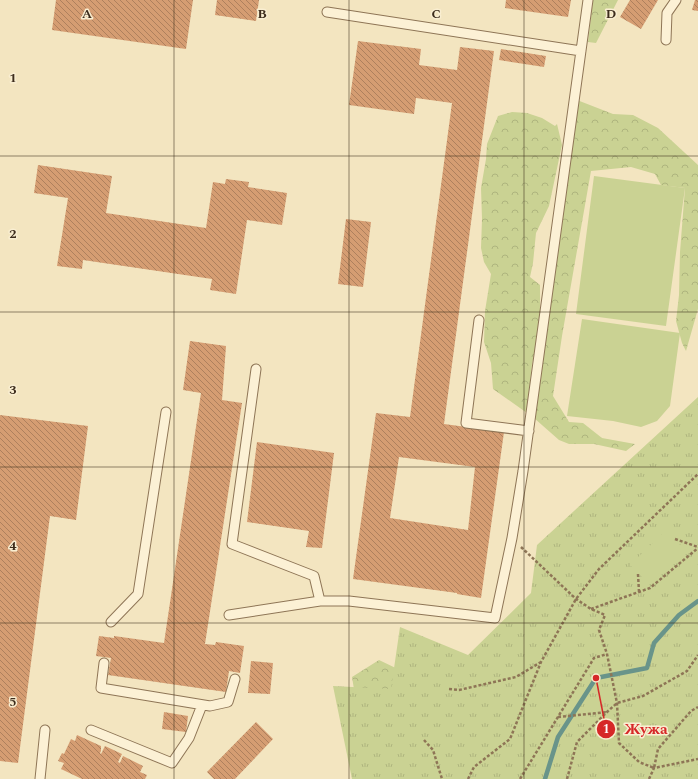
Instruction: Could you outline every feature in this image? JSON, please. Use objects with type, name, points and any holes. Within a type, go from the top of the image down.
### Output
[{"type":"lane","points":[[229,615],[320,601],[349,601],[495,618],[512,538],[529,431],[588,0]]},
{"type":"lane","points":[[666,40],[667,13],[676,0]]},
{"type":"lane","points":[[327,12],[581,52]]},
{"type":"lane","points":[[479,320],[466,423],[529,431]]},
{"type":"lane","points":[[256,370],[232,544],[314,576],[320,601]]},
{"type":"lane","points":[[111,622],[138,594],[166,412]]},
{"type":"lane","points":[[104,663],[101,688],[210,706],[228,702],[235,679]]},
{"type":"lane","points":[[91,730],[172,763],[189,738],[202,705]]},
{"type":"lane","points":[[40,779],[45,730]]},
{"type":"path","points":[[468,779],[474,767],[510,739],[541,662],[576,599],[600,569],[698,474]]},
{"type":"path","points":[[512,538],[576,599],[591,609],[605,615],[599,630],[607,654],[617,703],[619,743],[639,762],[654,768],[698,759]]},
{"type":"path","points":[[591,609],[650,588],[698,548],[675,539]]},
{"type":"path","points":[[638,574],[639,592]]},
{"type":"path","points":[[520,779],[594,658],[607,654]]},
{"type":"path","points":[[567,779],[577,742],[617,703],[643,696],[687,671],[698,655]]},
{"type":"path","points":[[449,689],[458,690],[516,677],[541,662]]},
{"type":"path","points":[[649,779],[654,768],[658,749],[691,711],[698,707]]},
{"type":"path","points":[[558,717],[608,712]]},
{"type":"path","points":[[424,740],[433,750],[442,779]]},
{"type":"green space","points":[[593,0],[618,0],[596,43],[588,42]]},
{"type":"green space","points":[[577,100],[613,114],[633,115],[658,128],[698,165],[698,309],[686,351],[682,343],[676,321],[679,295],[680,252],[685,188],[661,185],[655,174],[631,167],[591,171],[553,396],[569,422],[583,423],[602,438],[635,444],[626,451],[594,444],[569,444],[559,440],[534,418]]},
{"type":"green space","points":[[512,112],[527,113],[542,118],[555,126],[557,124],[562,145],[549,206],[536,233],[530,277],[540,285],[540,330],[532,364],[527,413],[493,389],[491,363],[484,342],[485,311],[491,274],[484,262],[481,248],[481,188],[487,144],[498,116]]},
{"type":"green space","points":[[594,176],[685,188],[666,326],[576,314]]},
{"type":"green space","points":[[582,319],[680,333],[670,406],[657,421],[641,427],[613,421],[567,416]]},
{"type":"green space","points":[[698,397],[698,779],[352,779],[333,686],[391,689],[400,627],[468,655],[531,593],[537,545]]},
{"type":"green space","points":[[666,530],[682,547],[647,582],[630,565]]},
{"type":"green space","points":[[379,660],[404,672],[411,695],[358,714],[352,677]]},
{"type":"building","points":[[56,0],[193,0],[186,49],[52,30]]},
{"type":"building","points":[[217,0],[259,0],[256,21],[215,15]]},
{"type":"building","points":[[506,0],[571,0],[568,17],[505,8]]},
{"type":"building","points":[[630,0],[658,0],[641,29],[620,17]]},
{"type":"building","points":[[695,0],[698,0],[698,11],[692,10]]},
{"type":"building","points":[[358,41],[421,49],[419,65],[457,70],[460,47],[494,51],[444,424],[504,432],[481,598],[457,593],[353,579],[376,413],[410,417],[452,103],[416,98],[414,114],[349,105]],"holes":[[[399,457],[475,467],[468,530],[390,518]]]},
{"type":"building","points":[[501,49],[546,56],[544,67],[499,60]]},
{"type":"building","points":[[38,165],[112,176],[106,213],[206,228],[213,182],[225,184],[226,179],[249,182],[248,187],[287,193],[282,225],[247,220],[236,294],[210,290],[212,279],[83,260],[82,269],[57,266],[68,198],[34,193]]},
{"type":"building","points":[[346,219],[371,222],[363,287],[338,284]]},
{"type":"building","points":[[190,341],[226,346],[222,400],[242,403],[205,644],[215,645],[216,642],[244,646],[240,673],[229,671],[226,692],[108,675],[111,658],[96,656],[99,636],[114,638],[114,636],[164,643],[201,393],[183,390]]},
{"type":"building","points":[[0,415],[88,426],[76,520],[50,516],[18,763],[0,761]]},
{"type":"building","points":[[257,442],[334,453],[322,548],[306,547],[309,531],[247,522]]},
{"type":"building","points":[[251,661],[273,663],[270,694],[248,693]]},
{"type":"building","points":[[164,712],[188,716],[186,732],[162,729]]},
{"type":"building","points":[[256,722],[273,739],[235,779],[214,779],[207,772]]},
{"type":"building","points":[[77,735],[101,746],[101,754],[105,746],[122,754],[118,762],[120,763],[123,756],[143,766],[140,772],[147,775],[145,779],[82,779],[61,769],[64,763],[58,761],[62,753],[64,754],[71,739],[75,741]]},
{"type":"waterway","points":[[545,779],[558,737],[596,678],[647,668],[654,643],[679,615],[698,601]]},
{"type":"place","name":"Жужа","points":[[596,678]]}]
